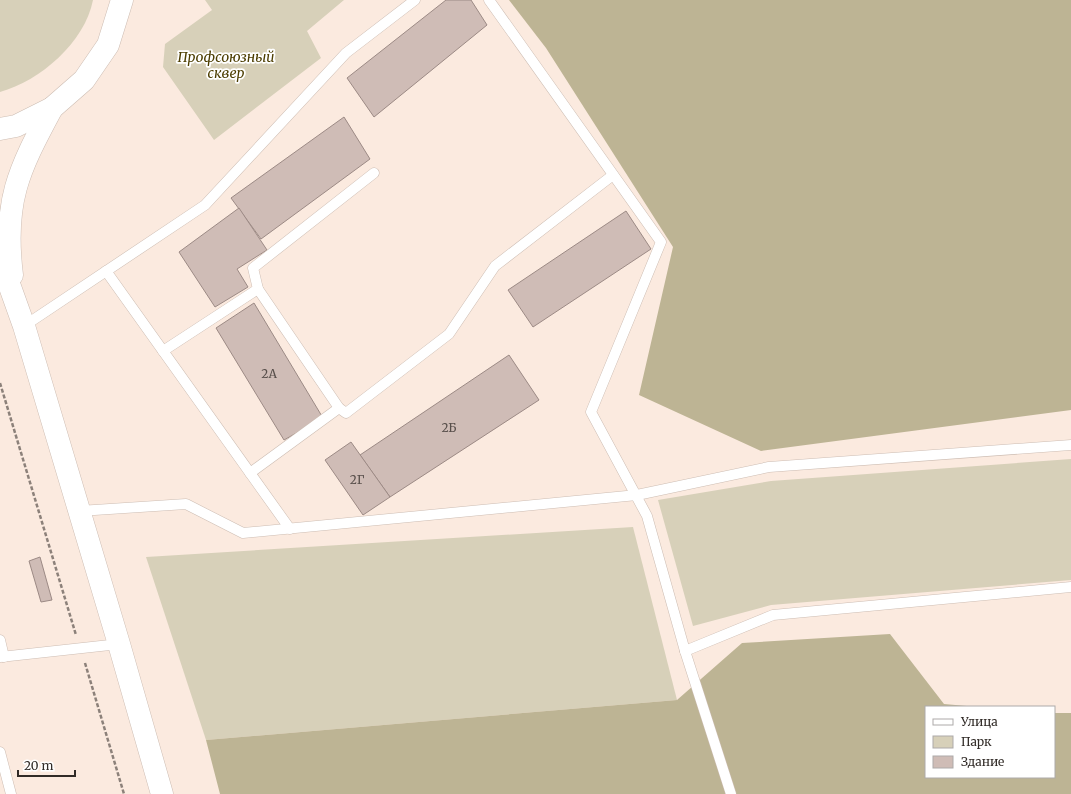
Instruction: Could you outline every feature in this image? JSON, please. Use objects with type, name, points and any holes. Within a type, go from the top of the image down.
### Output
[{"type":"main road","points":[[0,129],[16,126],[52,108],[84,80],[108,45],[122,1]]},
{"type":"main road","points":[[14,294],[9,255],[9,219],[14,190],[25,159],[52,108]]},
{"type":"main road","points":[[0,258],[14,294],[24,326],[162,794]]},
{"type":"lane","points":[[24,326],[205,205],[346,53],[415,0]]},
{"type":"lane","points":[[489,0],[661,242],[591,412],[647,516],[685,651],[731,794]]},
{"type":"lane","points":[[374,174],[252,268],[258,289],[339,408],[346,413],[449,334],[495,266],[613,175]]},
{"type":"lane","points":[[106,271],[290,529]]},
{"type":"lane","points":[[163,351],[258,289]]},
{"type":"lane","points":[[250,473],[339,408]]},
{"type":"lane","points":[[79,511],[186,504],[243,533],[637,495],[769,467],[1071,445]]},
{"type":"lane","points":[[685,651],[773,615],[1071,587]]},
{"type":"lane","points":[[0,640],[2,657],[119,644]]},
{"type":"lane","points":[[0,752],[11,794]]},
{"type":"path","points":[[0,382],[124,794]]},
{"type":"green space","points":[[0,0],[93,0],[81,31],[71,45],[58,58],[30,79],[15,87],[0,92]]},
{"type":"green space","name":"Профсоюзный сквер","points":[[205,0],[344,0],[307,31],[321,58],[214,140],[163,67],[165,44],[212,10]]},
{"type":"green space","points":[[1071,459],[1071,580],[771,605],[693,626],[658,500],[771,481]]},
{"type":"green space","points":[[633,527],[677,700],[206,740],[146,557]]},
{"type":"shaded area","points":[[509,0],[1071,0],[1071,410],[761,451],[639,395],[673,247],[546,48]]},
{"type":"shaded area","points":[[890,634],[944,704],[967,706],[925,706],[925,778],[1055,778],[1055,713],[1071,713],[1071,794],[220,794],[206,740],[677,700],[742,643]]},
{"type":"building","points":[[446,0],[471,0],[487,25],[374,117],[347,78]]},
{"type":"building","points":[[344,117],[370,159],[261,239],[231,198]]},
{"type":"building","points":[[239,208],[267,250],[237,269],[248,287],[215,307],[179,252]]},
{"type":"building","points":[[626,211],[651,249],[533,327],[508,290]]},
{"type":"building","points":[[254,303],[323,418],[284,440],[216,328]]},
{"type":"building","points":[[509,355],[539,400],[390,497],[360,455]]},
{"type":"building","points":[[351,442],[390,497],[363,515],[325,460]]},
{"type":"building","points":[[40,557],[52,600],[41,602],[29,561]]}]
